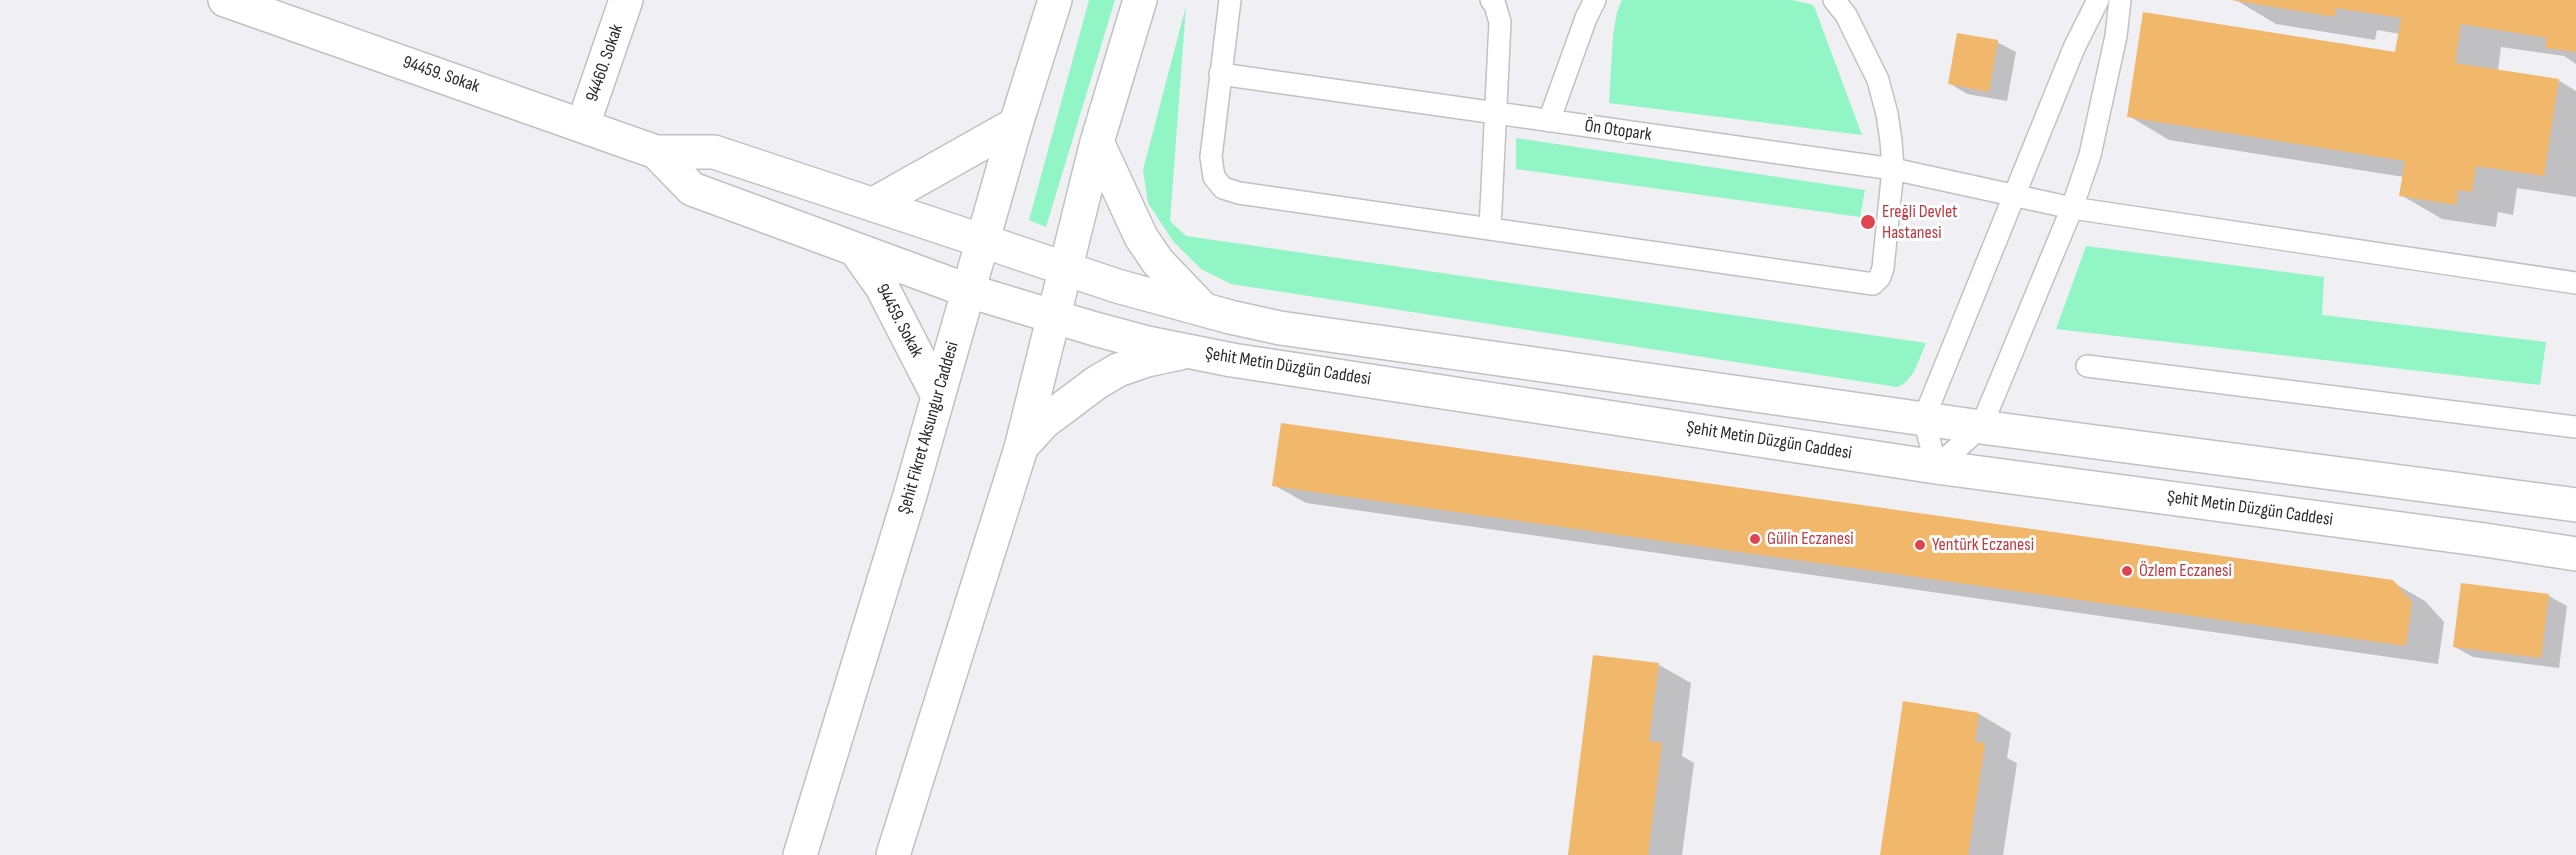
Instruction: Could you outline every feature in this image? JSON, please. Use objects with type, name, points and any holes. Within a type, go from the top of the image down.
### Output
[{"type":"main road","name":"94459. Sokak","points":[[225,0],[656,152],[714,152],[983,241]]},
{"type":"main road","name":"94460. Sokak","points":[[583,125],[626,0]]},
{"type":"main road","name":"Şehit Fikret Aksungur Caddesi","points":[[800,855],[910,495],[1016,124],[1054,0]]},
{"type":"main road","points":[[893,855],[1021,448],[1097,142],[1140,0]]},
{"type":"main road","points":[[874,204],[1016,124]]},
{"type":"main road","points":[[1097,142],[1141,237],[1158,262],[1202,308]]},
{"type":"main road","name":"94459. Sokak","points":[[656,152],[692,189],[969,291]]},
{"type":"main road","name":"Şehit Metin Düzgün Caddesi","points":[[983,241],[1065,270],[1171,302],[1281,328],[1982,427],[2576,504]]},
{"type":"main road","name":"94459. Sokak","points":[[855,249],[882,287],[938,396]]},
{"type":"main road","name":"Şehit Metin Düzgün Caddesi","points":[[969,291],[1147,343],[1232,360],[1936,467],[2474,538],[2576,554]]},
{"type":"main road","points":[[1021,448],[1044,422],[1096,382],[1146,360],[1190,351]]},
{"type":"lane","points":[[1230,0],[1211,157],[1214,177],[1223,188],[1239,194],[1873,284],[1880,278],[1883,268],[1893,169],[1887,114],[1878,80],[1846,15],[1834,0]]},
{"type":"lane","points":[[1490,229],[1500,22],[1495,5],[1491,0]]},
{"type":"lane","points":[[1549,121],[1586,18],[1595,0]]},
{"type":"lane","points":[[2098,0],[2074,48],[1924,418],[1936,467],[1982,427],[2072,208],[2092,146],[2116,36],[2120,0]]},
{"type":"lane","name":"Ön Otopark","points":[[1220,74],[1893,169],[2072,208],[2576,283]]},
{"type":"lane","points":[[2087,366],[2576,427]]},
{"type":"green space","points":[[1089,0],[1115,0],[1046,227],[1029,220]]},
{"type":"green space","points":[[1622,0],[1792,0],[1814,6],[1862,135],[1609,103],[1613,35],[1617,12]]},
{"type":"green space","points":[[1186,6],[1170,221],[1186,236],[1926,343],[1914,372],[1904,384],[1897,387],[1231,284],[1201,269],[1173,241],[1148,203],[1143,170]]},
{"type":"green space","points":[[1516,138],[1865,190],[1860,217],[1516,169]]},
{"type":"green space","points":[[2086,246],[2324,277],[2322,315],[2546,342],[2540,385],[2056,329]]},
{"type":"building","points":[[2231,0],[2576,0],[2576,52],[2545,48],[2547,38],[2461,24],[2455,63],[2559,79],[2544,176],[2476,166],[2472,192],[2458,190],[2456,205],[2399,196],[2405,161],[2127,117],[2143,12],[2395,52],[2401,18],[2336,8],[2335,17]]},
{"type":"building","points":[[1957,33],[1998,40],[1989,92],[1948,84]]},
{"type":"building","points":[[1281,423],[2393,580],[2412,602],[2406,646],[1272,486]]},
{"type":"building","points":[[2461,583],[2549,594],[2541,658],[2453,647]]},
{"type":"building","points":[[1593,655],[1659,663],[1649,741],[1662,743],[1648,855],[1568,855]]},
{"type":"building","points":[[1903,701],[1979,713],[1975,742],[1985,743],[1968,855],[1880,855]]},
{"type":"place","name":"Ereğli Devlet Hastanesi","points":[[1868,222]]},
{"type":"place","name":"Gülin Eczanesi","points":[[1755,539]]},
{"type":"place","name":"Yentürk Eczanesi","points":[[1920,545]]},
{"type":"place","name":"Özlem Eczanesi","points":[[2127,571]]}]
